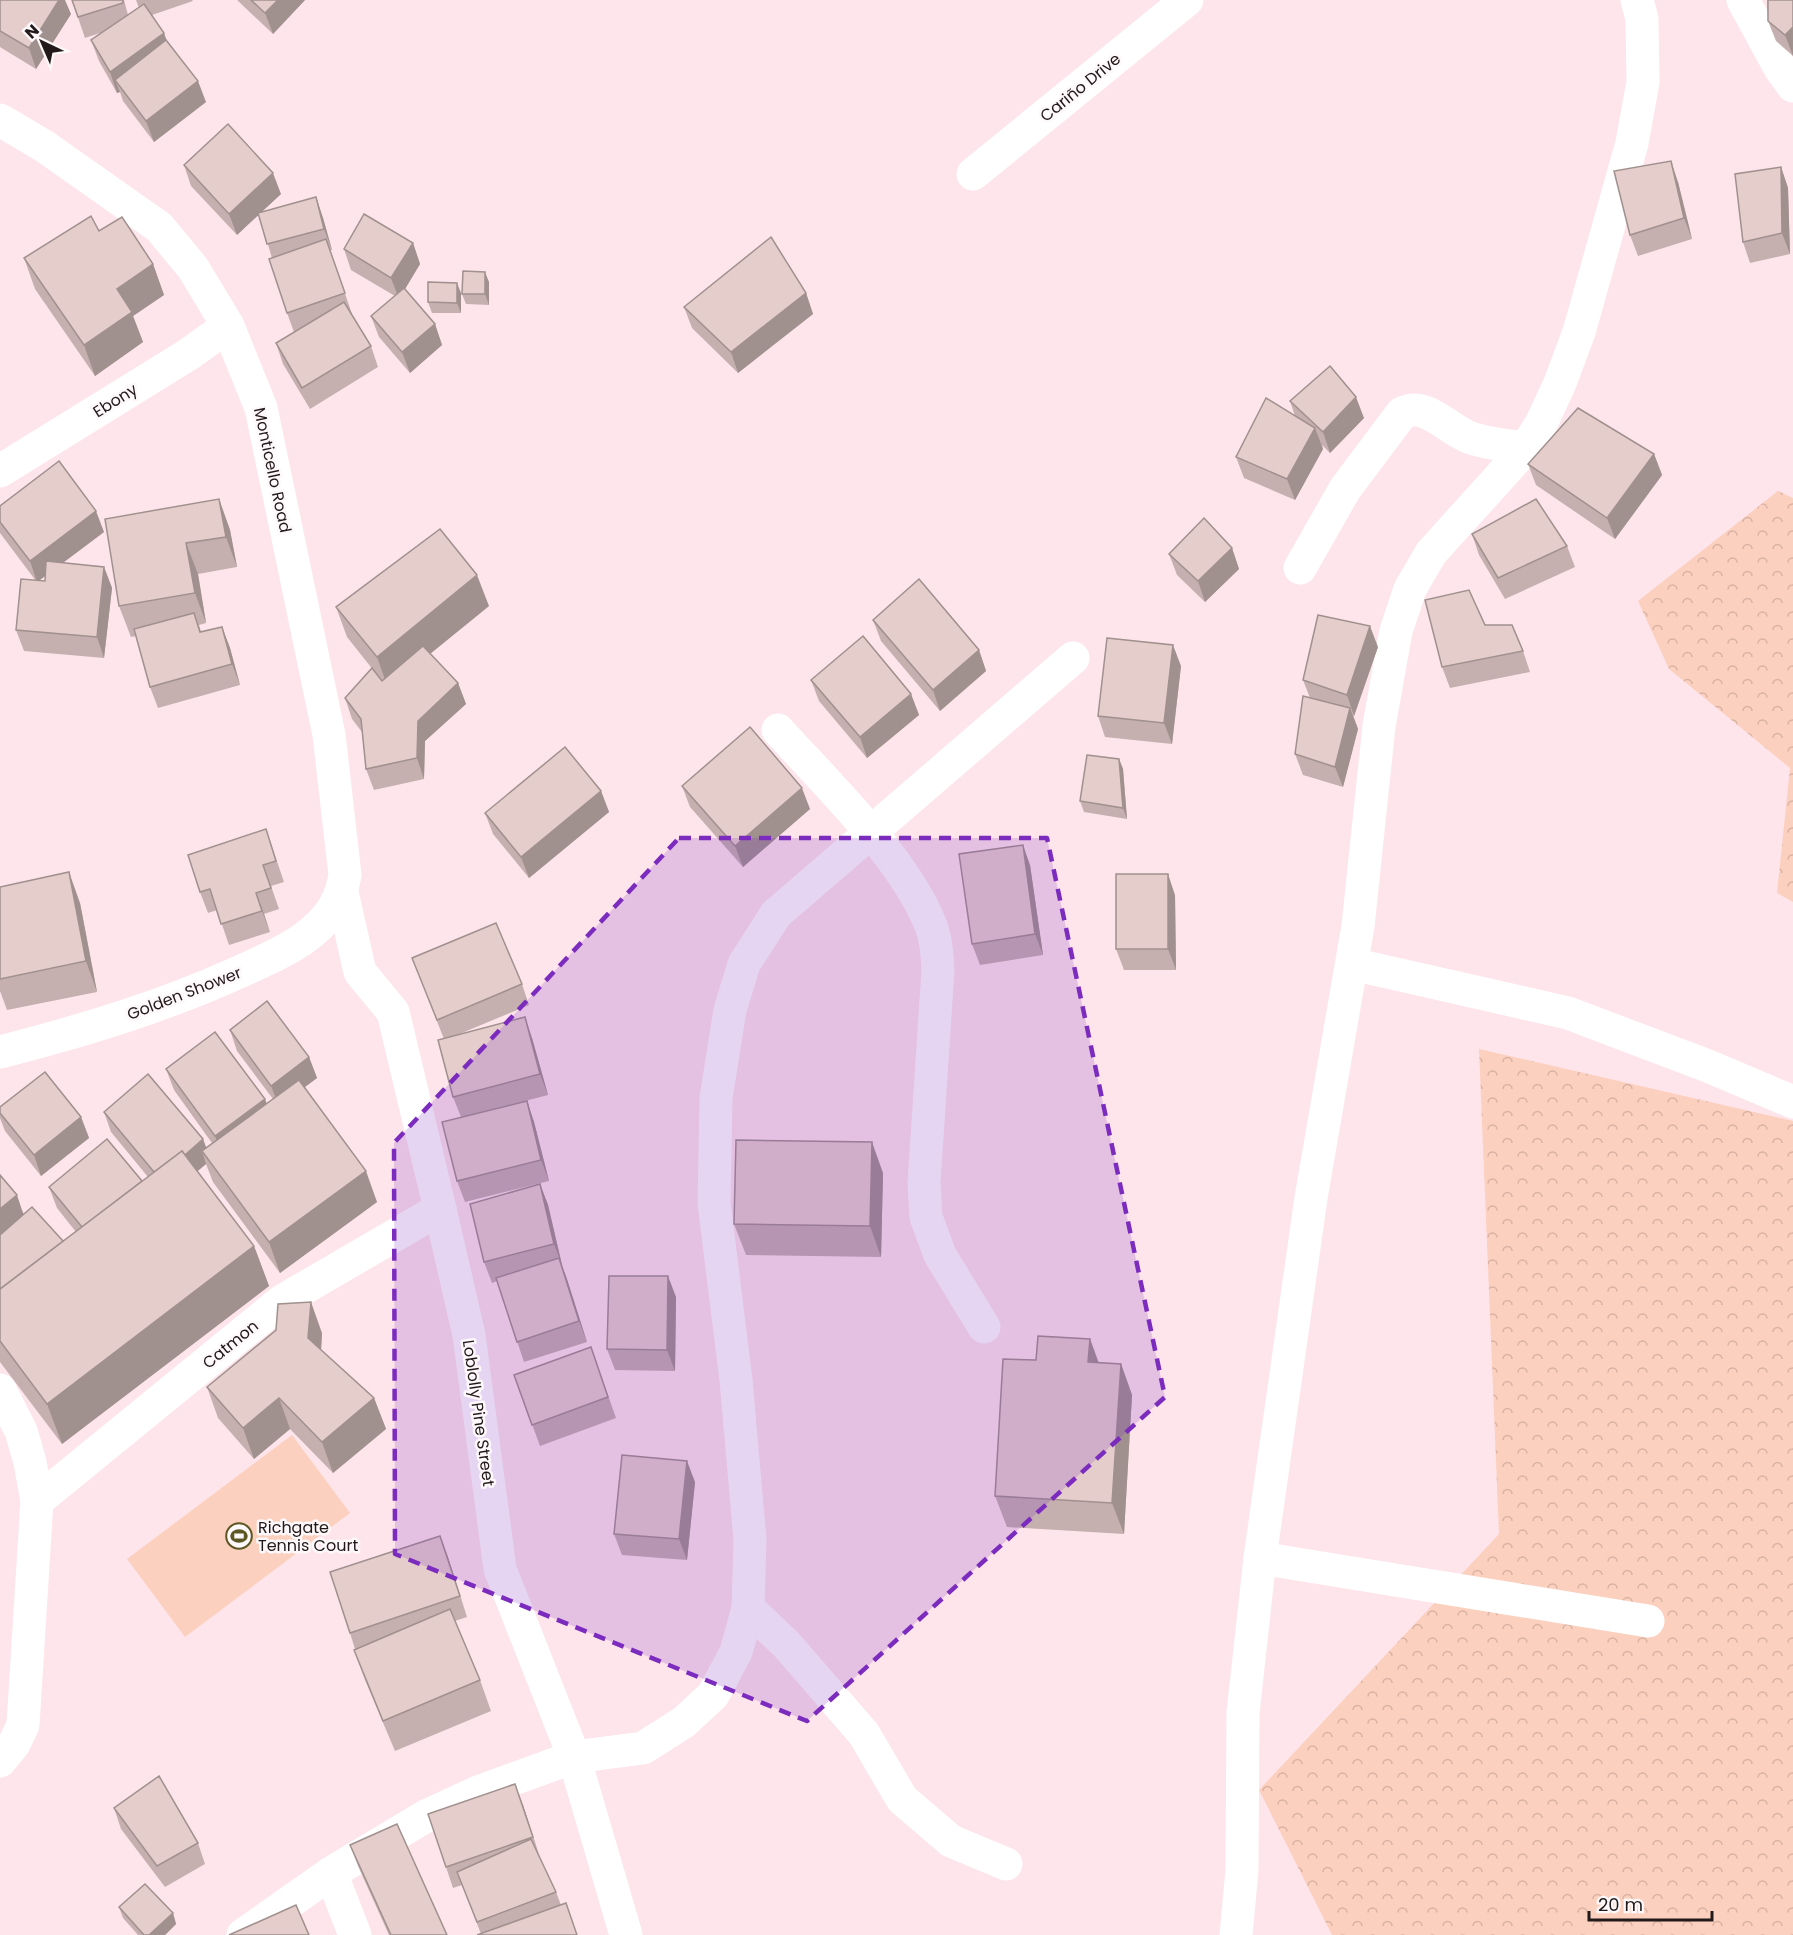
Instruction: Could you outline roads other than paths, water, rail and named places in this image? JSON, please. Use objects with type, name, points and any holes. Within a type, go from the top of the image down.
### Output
[{"type":"street","name":"Cariño Drive","points":[[973,174],[1187,0]]},
{"type":"street","points":[[1236,1935],[1242,1870],[1243,1713],[1260,1558],[1311,1198],[1352,964],[1379,726],[1396,631],[1410,589],[1431,553],[1526,448],[1542,422],[1579,332],[1632,143],[1643,82],[1642,19],[1638,0]]},
{"type":"street","points":[[1743,0],[1780,68],[1793,86]]},
{"type":"street","name":"Monticello Road","points":[[0,120],[44,146],[159,227],[193,268],[228,326],[261,408],[329,735],[345,856],[342,892]]},
{"type":"street","name":"Ebony","points":[[0,471],[189,354],[228,326]]},
{"type":"street","points":[[1300,568],[1345,489],[1402,413],[1411,409],[1420,410],[1472,439],[1526,448]]},
{"type":"street","points":[[243,1935],[332,1873],[426,1816],[478,1792],[574,1757],[643,1748],[684,1722],[713,1695],[736,1652],[748,1608],[750,1540],[736,1380],[714,1203],[716,1098],[730,1010],[744,964],[776,914],[1072,658]]},
{"type":"street","points":[[778,730],[870,833],[917,897],[930,922],[936,946],[938,970],[924,1183],[926,1217],[940,1255],[984,1327]]},
{"type":"street","name":"Golden Shower","points":[[0,1052],[75,1032],[177,999],[278,955],[326,919],[342,892]]},
{"type":"street","name":"Loblolly Pine Street","points":[[342,892],[360,972],[393,1012],[440,1209],[469,1335],[500,1569],[574,1757],[626,1935]]},
{"type":"street","points":[[1352,964],[1568,1013],[1708,1066],[1793,1102]]},
{"type":"street","name":"Catmon","points":[[37,1501],[282,1301],[440,1209]]},
{"type":"street","points":[[0,1390],[21,1431],[30,1462],[37,1501],[23,1725],[14,1744],[0,1761]]},
{"type":"street","points":[[1260,1558],[1647,1621]]},
{"type":"street","points":[[748,1608],[787,1645],[864,1734],[902,1799],[951,1841],[1006,1864]]},
{"type":"street","points":[[332,1873],[355,1935]]},
{"type":"place","name":"Richgate Tennis Court","points":[[239,1536]]}]
